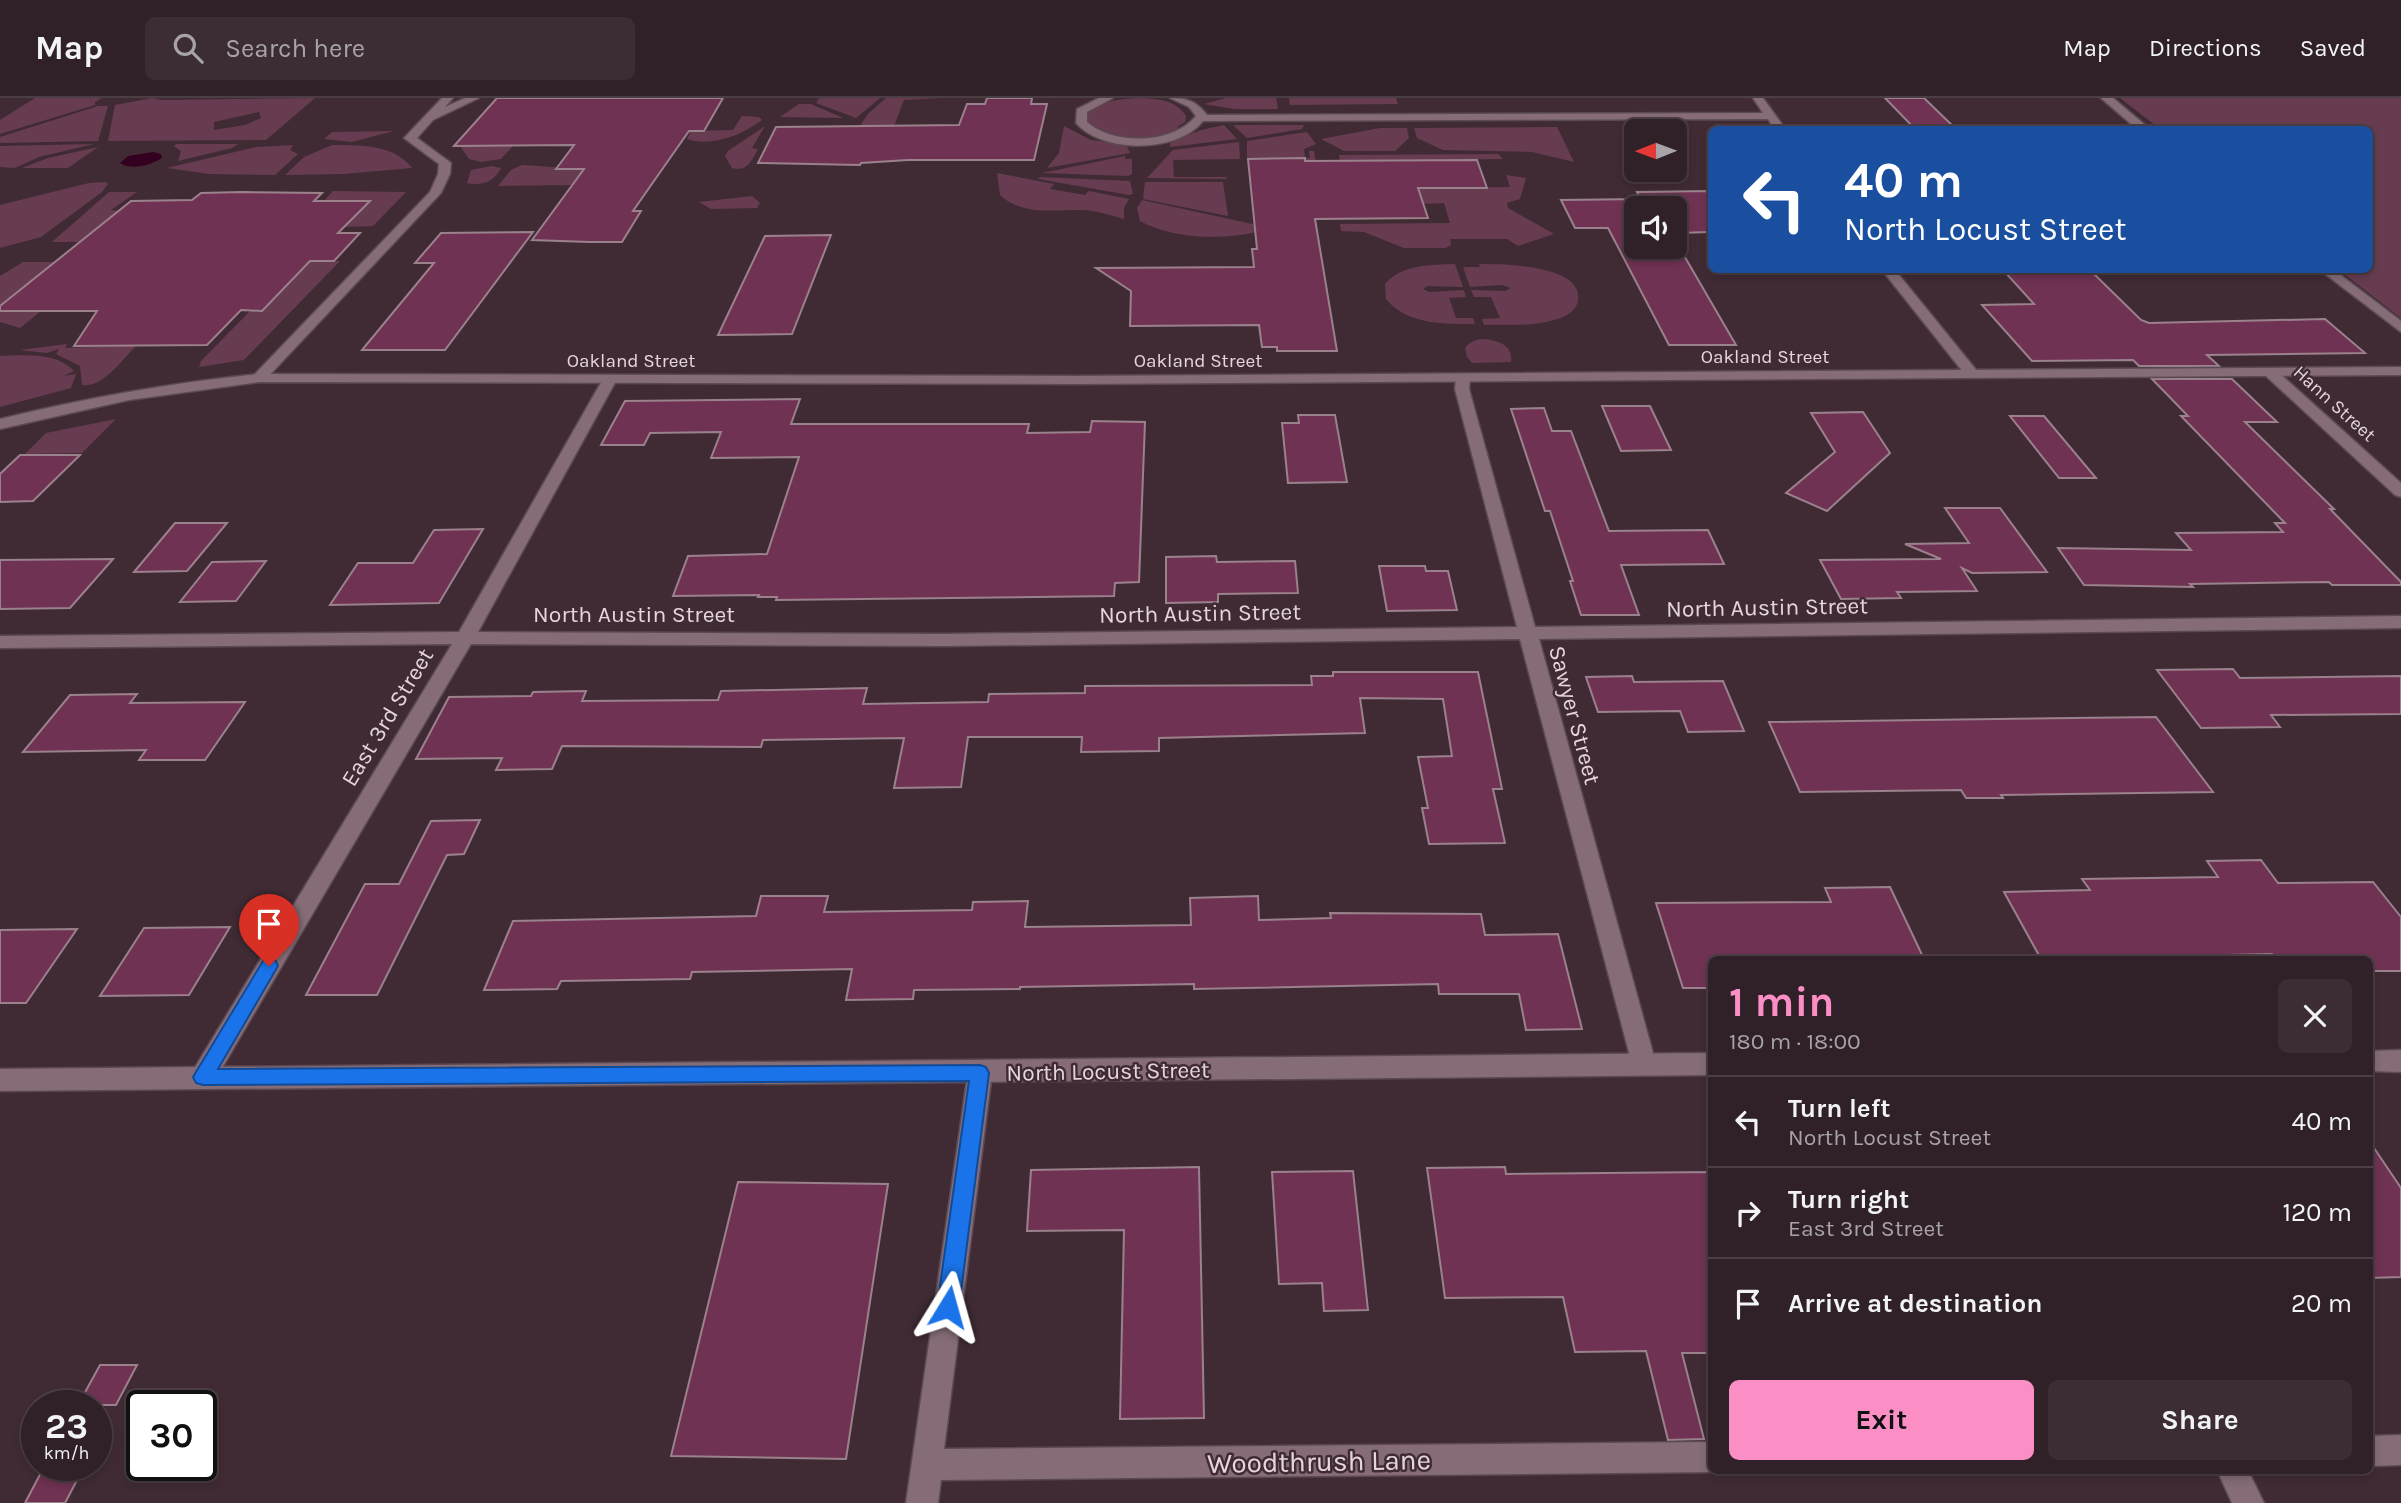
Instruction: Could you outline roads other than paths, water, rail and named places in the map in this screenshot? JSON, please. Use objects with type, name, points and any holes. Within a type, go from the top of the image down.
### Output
[{"type":"street","points":[[259,378],[434,194],[443,181],[445,163],[410,138],[448,98]]},
{"type":"street","points":[[428,119],[474,98]]},
{"type":"street","points":[[1108,98],[1089,105],[1081,111],[1078,118],[1086,130],[1109,138],[1135,141],[1166,138],[1193,129],[1201,118]]},
{"type":"street","points":[[1175,98],[1193,105],[1199,110],[1201,118]]},
{"type":"street","points":[[1758,98],[1779,126]]},
{"type":"street","points":[[2106,98],[2141,126]]},
{"type":"street","points":[[1201,118],[1771,116]]},
{"type":"street","points":[[1890,273],[1972,374]]},
{"type":"street","points":[[2330,273],[2401,328]]},
{"type":"street","name":"Oakland Street","points":[[0,424],[83,403],[160,389],[259,378],[1463,378],[2401,371]]},
{"type":"street","name":"Hann Street","points":[[2272,373],[2401,492]]},
{"type":"street","name":"Sawyer Street","points":[[1463,378],[1462,389],[1644,1065]]},
{"type":"street","name":"East 3rd Street","points":[[203,1077],[465,639],[610,380]]},
{"type":"street","name":"North Austin Street","points":[[0,642],[945,640],[2401,622]]},
{"type":"street","points":[[2373,1061],[2401,1061]]},
{"type":"street","name":"North Locust Street","points":[[0,1080],[980,1073],[1708,1064]]},
{"type":"street","points":[[922,1503],[980,1073]]},
{"type":"street","points":[[2373,1451],[2401,1450]]},
{"type":"street","name":"Woodthrush Lane","points":[[927,1465],[1708,1457]]},
{"type":"street","points":[[2234,1474],[2248,1503]]}]
